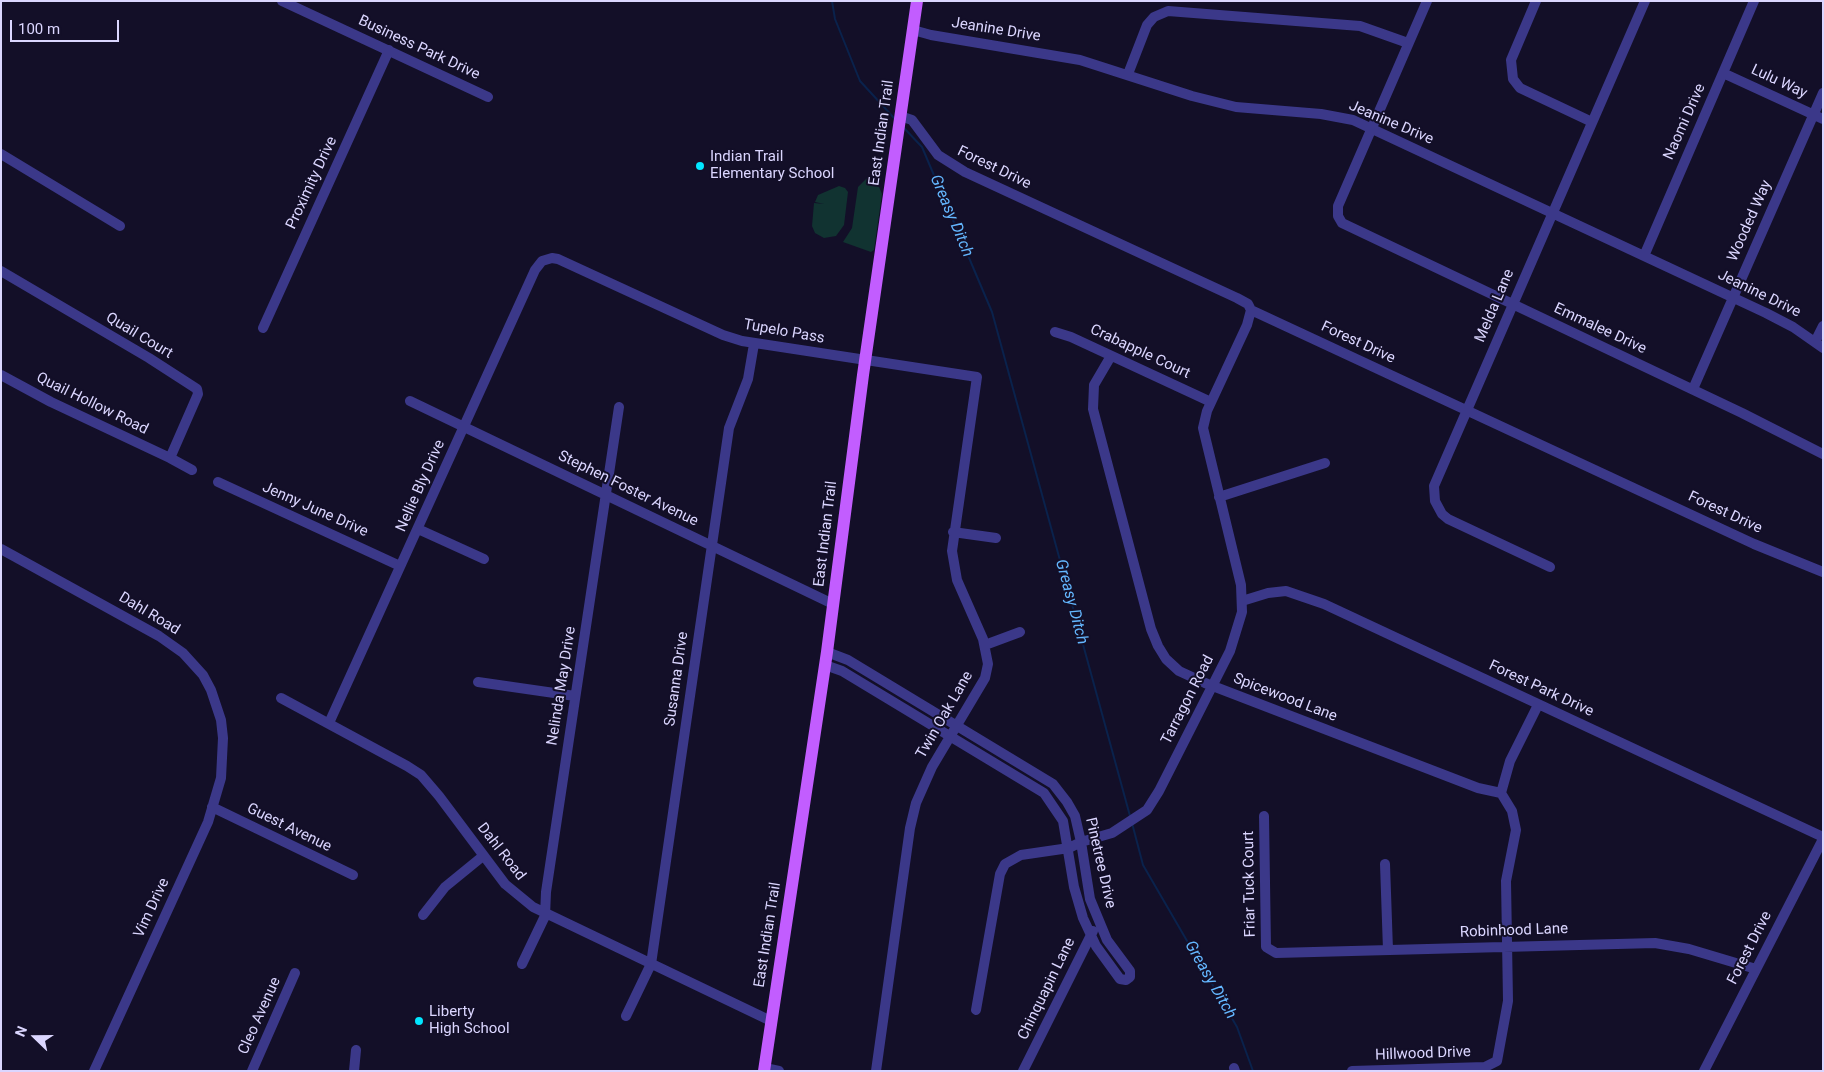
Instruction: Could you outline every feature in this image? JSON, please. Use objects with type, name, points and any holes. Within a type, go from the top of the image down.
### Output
[{"type":"main road","name":"East Indian Trail","points":[[765,1069],[826,659],[865,360],[917,1]]},
{"type":"street","name":"Business Park Drive","points":[[282,1],[488,97]]},
{"type":"street","name":"Emmalee Drive","points":[[1427,1],[1338,211],[1342,223],[1693,389],[1823,454]]},
{"type":"street","points":[[1536,1],[1511,60],[1513,80],[1520,88],[1592,122]]},
{"type":"street","name":"Melda Lane","points":[[1550,567],[1448,519],[1438,508],[1434,486],[1645,1]]},
{"type":"street","name":"Naomi Drive","points":[[1644,256],[1754,1]]},
{"type":"street","points":[[1128,74],[1147,25],[1154,17],[1168,11],[1351,24],[1377,30],[1408,43]]},
{"type":"street","name":"Jeanine Drive","points":[[913,30],[931,35],[1054,55],[1128,74],[1208,101],[1266,111],[1337,116],[1372,128],[1793,327],[1819,345]]},
{"type":"street","name":"Proximity Drive","points":[[263,328],[389,50]]},
{"type":"street","name":"Lulu Way","points":[[1723,72],[1818,117]]},
{"type":"street","name":"Wooded Way","points":[[1693,389],[1732,298],[1818,117],[1823,93]]},
{"type":"street","name":"Forest Drive","points":[[900,116],[908,117],[916,123],[938,155],[950,164],[1237,298],[1248,304],[1251,310],[1754,544],[1823,572]]},
{"type":"street","points":[[1,154],[120,226]]},
{"type":"street","name":"Tupelo Pass","points":[[542,261],[552,258],[558,259],[715,331],[754,344],[977,377]]},
{"type":"street","name":"Nellie Bly Drive","points":[[329,723],[535,270],[542,261]]},
{"type":"street","name":"Quail Court","points":[[1,271],[149,358],[196,389],[198,394],[170,458]]},
{"type":"street","name":"Tarragon Road","points":[[976,1010],[1000,874],[1005,864],[1021,855],[1069,848],[1081,842],[1121,829],[1151,805],[1213,686],[1234,637],[1242,612],[1241,585],[1204,433],[1204,423],[1211,402],[1251,310]]},
{"type":"street","points":[[1819,345],[1823,326]]},
{"type":"street","name":"Crabapple Court","points":[[1055,332],[1071,337],[1211,402]]},
{"type":"street","name":"Susanna Drive","points":[[626,1016],[651,964],[729,428],[748,378],[754,344]]},
{"type":"street","name":"Spicewood Lane","points":[[1111,356],[1097,378],[1092,403],[1151,629],[1158,646],[1173,666],[1186,676],[1478,788],[1501,793]]},
{"type":"street","name":"Quail Hollow Road","points":[[1,375],[76,415],[170,458]]},
{"type":"street","name":"Twin Oak Lane","points":[[876,1071],[910,828],[923,784],[956,724],[985,678],[988,664],[985,645],[956,580],[952,551],[953,532],[977,377]]},
{"type":"street","name":"Stephen Foster Avenue","points":[[410,401],[833,604]]},
{"type":"street","name":"Nelinda May Drive","points":[[522,964],[542,923],[545,912],[575,696],[619,407]]},
{"type":"street","points":[[170,458],[192,470]]},
{"type":"street","points":[[1220,497],[1325,463]]},
{"type":"street","name":"Jenny June Drive","points":[[218,482],[400,566]]},
{"type":"street","points":[[418,529],[484,559]]},
{"type":"street","points":[[953,532],[996,538]]},
{"type":"street","name":"Dahl Road","points":[[1,549],[159,636],[183,653],[203,676],[214,697],[221,723],[223,752]]},
{"type":"street","name":"Forest Park Drive","points":[[1242,601],[1279,591],[1301,595],[1823,838]]},
{"type":"street","points":[[985,645],[1020,632]]},
{"type":"street","name":"Pinetree Drive","points":[[826,659],[848,660],[1053,784],[1075,816],[1087,885],[1099,922],[1107,940],[1130,971],[1130,977],[1123,980],[1117,975],[1096,946],[1078,902],[1063,821],[1044,793],[950,735],[918,718],[826,659]]},
{"type":"street","points":[[478,682],[575,696]]},
{"type":"street","name":"Dahl Road","points":[[281,698],[421,775],[439,796],[483,856],[518,897],[533,908],[545,912],[771,1021]]},
{"type":"street","points":[[1507,946],[1506,882],[1516,824],[1512,811],[1501,793],[1510,761],[1538,704]]},
{"type":"street","name":"Vim Drive","points":[[94,1071],[197,847],[221,778],[223,752]]},
{"type":"street","name":"Guest Avenue","points":[[212,808],[353,875]]},
{"type":"street","name":"Friar Tuck Court","points":[[1264,816],[1266,947],[1270,950]]},
{"type":"street","name":"Forest Drive","points":[[1704,1071],[1823,838]]},
{"type":"street","points":[[423,915],[445,887],[483,856]]},
{"type":"street","points":[[1385,864],[1388,950]]},
{"type":"street","name":"Chinquapin Lane","points":[[1023,1071],[1091,934],[1099,922]]},
{"type":"street","name":"Robinhood Lane","points":[[1270,950],[1276,953],[1291,953],[1654,942],[1689,949],[1756,969]]},
{"type":"street","name":"Hillwood Drive","points":[[1352,1071],[1485,1067],[1494,1064],[1498,1060],[1508,1001],[1507,946]]},
{"type":"street","name":"Cleo Avenue","points":[[252,1071],[295,973]]},
{"type":"street","points":[[354,1071],[356,1050]]},
{"type":"street","points":[[765,1069],[779,1071]]},
{"type":"green space","points":[[868,177],[877,182],[882,194],[874,250],[871,252],[843,242],[852,228],[858,187]]},
{"type":"green space","points":[[839,186],[845,188],[848,192],[844,225],[836,236],[824,238],[815,233],[812,226],[814,203],[824,204],[815,202],[818,195]]},
{"type":"waterway","name":"Greasy Ditch","points":[[832,1],[835,19],[860,81],[894,118]]},
{"type":"waterway","name":"Greasy Ditch","points":[[904,128],[922,147],[992,312],[1130,816]]},
{"type":"waterway","name":"Greasy Ditch","points":[[1132,823],[1143,865],[1237,1027],[1253,1071]]},
{"type":"place","name":"Indian Trail Elementary School","points":[[700,166]]},
{"type":"place","name":"Liberty High School","points":[[419,1021]]}]
